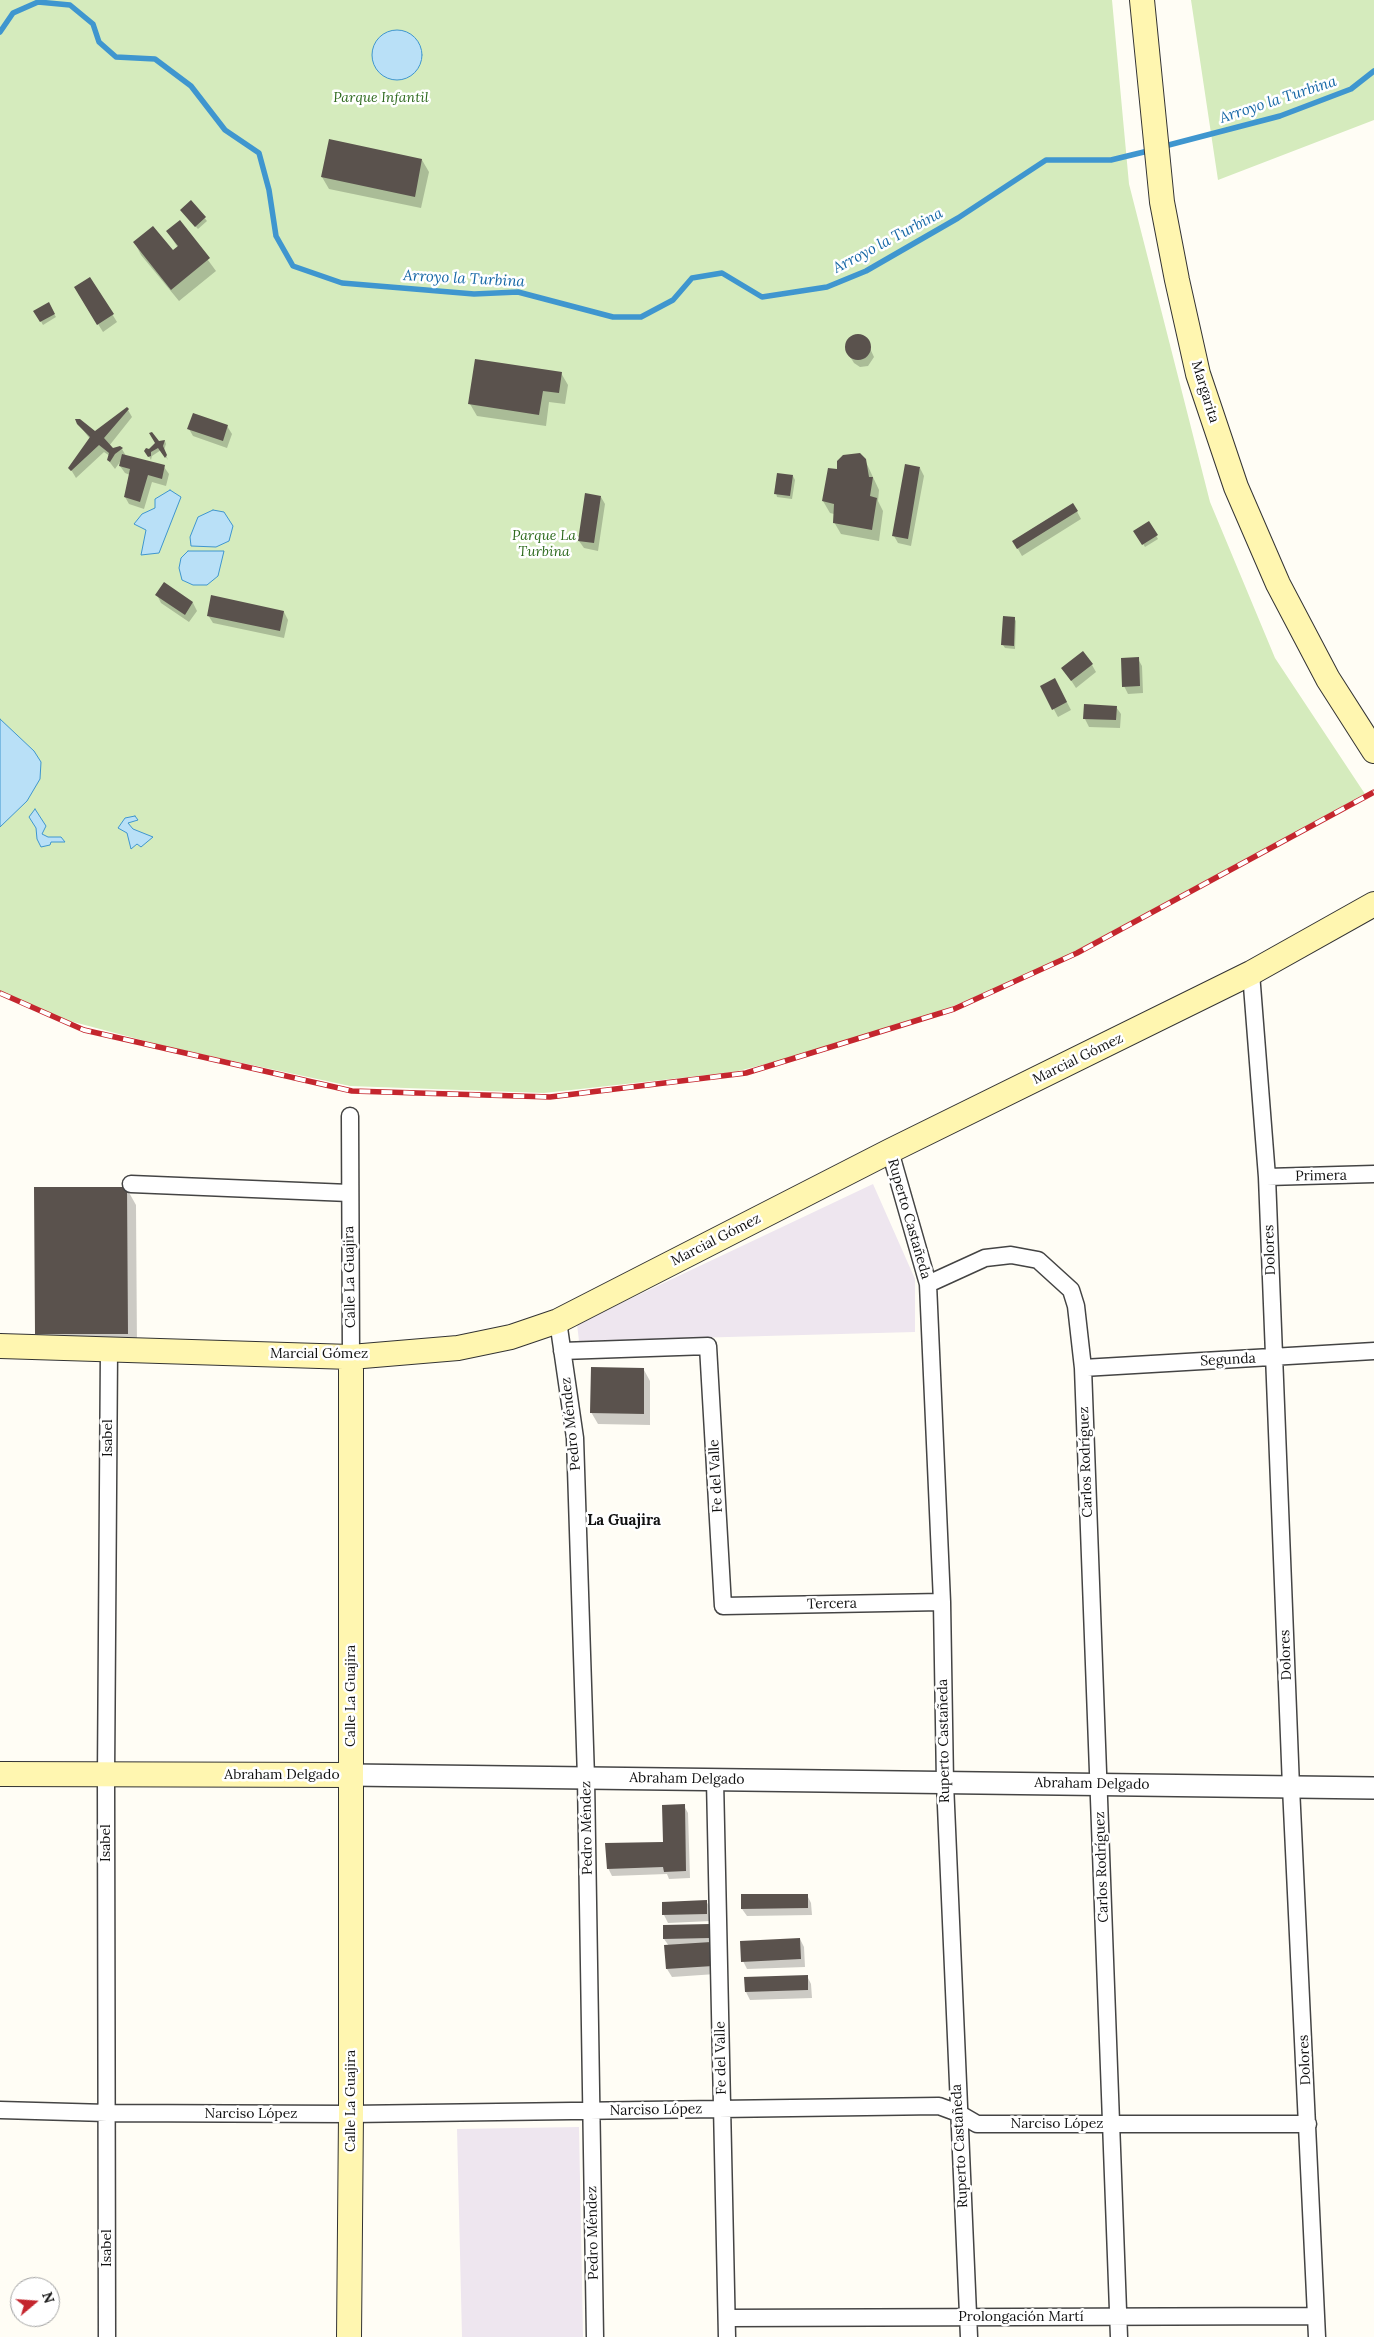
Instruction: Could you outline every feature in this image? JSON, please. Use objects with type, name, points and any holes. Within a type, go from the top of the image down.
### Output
[{"type":"main road","name":"Margarita","points":[[1142,0],[1162,202],[1198,374],[1236,487],[1278,584],[1328,679],[1374,751]]},
{"type":"main road","name":"Marcial Gómez","points":[[0,1346],[351,1356],[458,1348],[511,1337],[558,1320],[890,1151],[1251,973],[1374,904]]},
{"type":"main road","name":"Calle La Guajira","points":[[349,2337],[351,2114],[351,1356]]},
{"type":"main road","name":"Abraham Delgado","points":[[0,1774],[106,1776],[351,1775]]},
{"type":"street","name":"Dolores","points":[[1251,973],[1267,1176],[1291,1787],[1317,2337]]},
{"type":"street","name":"Calle La Guajira","points":[[350,1116],[351,1356]]},
{"type":"street","name":"Ruperto Castañeda","points":[[890,1151],[928,1284],[942,1602],[945,1783],[969,2337]]},
{"type":"street","name":"Primera","points":[[1267,1176],[1374,1174]]},
{"type":"street","points":[[132,1184],[349,1193]]},
{"type":"street","name":"Carlos Rodríguez","points":[[928,1284],[986,1258],[1011,1256],[1038,1260],[1071,1290],[1076,1306],[1083,1368],[1119,2337]]},
{"type":"street","name":"Pedro Méndez","points":[[558,1320],[575,1438],[586,1778],[595,2337]]},
{"type":"street","name":"Fe del Valle","points":[[562,1351],[708,1346],[723,1606]]},
{"type":"street","name":"Isabel","points":[[107,2337],[106,1776],[109,1348]]},
{"type":"street","name":"Segunda","points":[[1083,1368],[1374,1351]]},
{"type":"street","name":"Tercera","points":[[723,1606],[942,1602]]},
{"type":"street","name":"Abraham Delgado","points":[[351,1775],[1374,1788]]},
{"type":"street","name":"Fe del Valle","points":[[715,1780],[727,2337]]},
{"type":"street","name":"Narciso López","points":[[0,2110],[107,2113],[351,2114],[939,2106],[958,2113],[977,2124],[1308,2124]]},
{"type":"street","name":"Prolongación Martí","points":[[727,2318],[1316,2316]]},
{"type":"shaded area","points":[[873,1184],[915,1279],[915,1332],[579,1341],[577,1324]]},
{"type":"shaded area","points":[[579,2127],[583,2337],[462,2337],[457,2129]]},
{"type":"green space","name":"Parque La Turbina","points":[[0,0],[1112,0],[1129,184],[1210,502],[1275,658],[1365,794],[1044,968],[946,1009],[786,1059],[734,1072],[544,1093],[350,1086],[168,1047],[66,1020],[0,991]]},
{"type":"green space","points":[[1191,0],[1374,0],[1374,120],[1218,180]]},
{"type":"water","points":[[392,30],[402,30],[415,37],[422,50],[422,60],[415,73],[402,80],[392,80],[383,76],[376,69],[372,60],[372,50],[376,41],[383,34]]},
{"type":"water","points":[[170,490],[181,497],[159,553],[141,555],[146,530],[134,524],[142,514],[155,508],[155,499]]},
{"type":"water","points":[[213,510],[224,512],[233,526],[229,541],[216,547],[191,546],[190,537],[198,517]]},
{"type":"water","points":[[188,551],[224,551],[218,576],[207,585],[193,585],[182,580],[179,568],[181,558]]},
{"type":"water","points":[[0,719],[34,751],[41,762],[40,779],[27,801],[0,827]]},
{"type":"water","points":[[35,809],[46,826],[42,834],[48,837],[61,837],[65,842],[51,842],[50,845],[41,847],[37,839],[36,828],[29,817]]},
{"type":"water","points":[[135,816],[138,820],[128,823],[133,829],[153,837],[141,847],[137,844],[131,849],[127,833],[118,828],[125,818]]},
{"type":"building","points":[[329,139],[422,159],[415,197],[321,177]]},
{"type":"building","points":[[191,200],[206,217],[195,227],[180,210]]},
{"type":"building","points":[[180,220],[210,258],[171,290],[133,242],[153,226],[173,250],[178,246],[166,231]]},
{"type":"building","points":[[90,277],[114,314],[97,325],[74,287]]},
{"type":"building","points":[[49,302],[55,314],[40,322],[33,311]]},
{"type":"building","points":[[858,334],[867,338],[871,347],[867,356],[858,360],[849,356],[845,347],[849,338]]},
{"type":"building","points":[[475,359],[562,372],[559,393],[543,391],[539,415],[468,404]]},
{"type":"building","points":[[127,407],[129,409],[104,438],[113,448],[120,446],[123,448],[115,454],[110,462],[107,460],[109,453],[99,445],[71,471],[68,468],[90,437],[77,424],[75,419],[80,419],[95,431]]},
{"type":"building","points":[[193,413],[228,425],[223,441],[187,429]]},
{"type":"building","points":[[152,432],[159,441],[165,440],[163,446],[167,455],[165,458],[158,448],[151,452],[151,456],[148,457],[144,451],[155,443],[149,433]]},
{"type":"building","points":[[860,453],[866,459],[869,477],[873,477],[870,496],[877,498],[872,530],[833,523],[834,504],[822,501],[828,468],[837,469],[837,461],[843,455]]},
{"type":"building","points":[[122,454],[165,465],[162,479],[148,475],[140,502],[124,497],[130,469],[119,466]]},
{"type":"building","points":[[905,464],[920,467],[908,539],[892,536]]},
{"type":"building","points":[[777,473],[793,475],[790,496],[774,494]]},
{"type":"building","points":[[585,493],[601,496],[594,543],[578,541]]},
{"type":"building","points":[[1073,503],[1078,511],[1017,549],[1012,541]]},
{"type":"building","points":[[1149,521],[1158,535],[1142,545],[1133,531]]},
{"type":"building","points":[[164,582],[193,602],[185,615],[155,595]]},
{"type":"building","points":[[211,595],[284,611],[280,631],[207,616]]},
{"type":"building","points":[[1003,616],[1015,617],[1014,646],[1001,645]]},
{"type":"building","points":[[1083,651],[1093,664],[1071,681],[1061,668]]},
{"type":"building","points":[[1139,657],[1140,686],[1122,687],[1121,658]]},
{"type":"building","points":[[1055,678],[1067,702],[1052,710],[1040,686]]},
{"type":"building","points":[[1084,704],[1117,706],[1116,720],[1083,719]]},
{"type":"building","points":[[34,1187],[127,1187],[128,1334],[35,1334]]},
{"type":"building","points":[[591,1367],[644,1368],[644,1414],[590,1413]]},
{"type":"building","points":[[685,1804],[686,1871],[664,1872],[663,1867],[607,1869],[605,1843],[663,1842],[662,1805]]},
{"type":"building","points":[[741,1894],[808,1894],[808,1908],[741,1909]]},
{"type":"building","points":[[707,1900],[707,1914],[662,1915],[662,1902]]},
{"type":"building","points":[[710,1924],[710,1938],[663,1939],[663,1925]]},
{"type":"building","points":[[800,1938],[801,1959],[741,1962],[740,1941]]},
{"type":"building","points":[[711,1942],[713,1966],[666,1969],[664,1945]]},
{"type":"building","points":[[808,1975],[808,1990],[745,1992],[744,1977]]},
{"type":"waterway","name":"Arroyo la Turbina","points":[[0,32],[13,13],[38,2],[70,5],[93,24],[99,42],[116,57],[155,59],[191,86],[225,130],[259,153],[269,190],[276,236],[293,266],[342,283],[474,294],[518,292],[613,317],[641,317],[673,300],[692,278],[722,273],[762,297],[827,287],[866,271],[958,218],[1046,160],[1111,160],[1152,150]]},
{"type":"waterway","name":"Arroyo la Turbina","points":[[1161,147],[1280,116],[1351,89],[1374,71]]},
{"type":"railway","points":[[0,993],[84,1030],[352,1091],[550,1097],[746,1073],[954,1009],[1077,953],[1374,792]]},
{"type":"district","name":"La Guajira","points":[[624,1521]]},
{"type":"park label","name":"Parque Infantil","points":[[381,98]]}]
